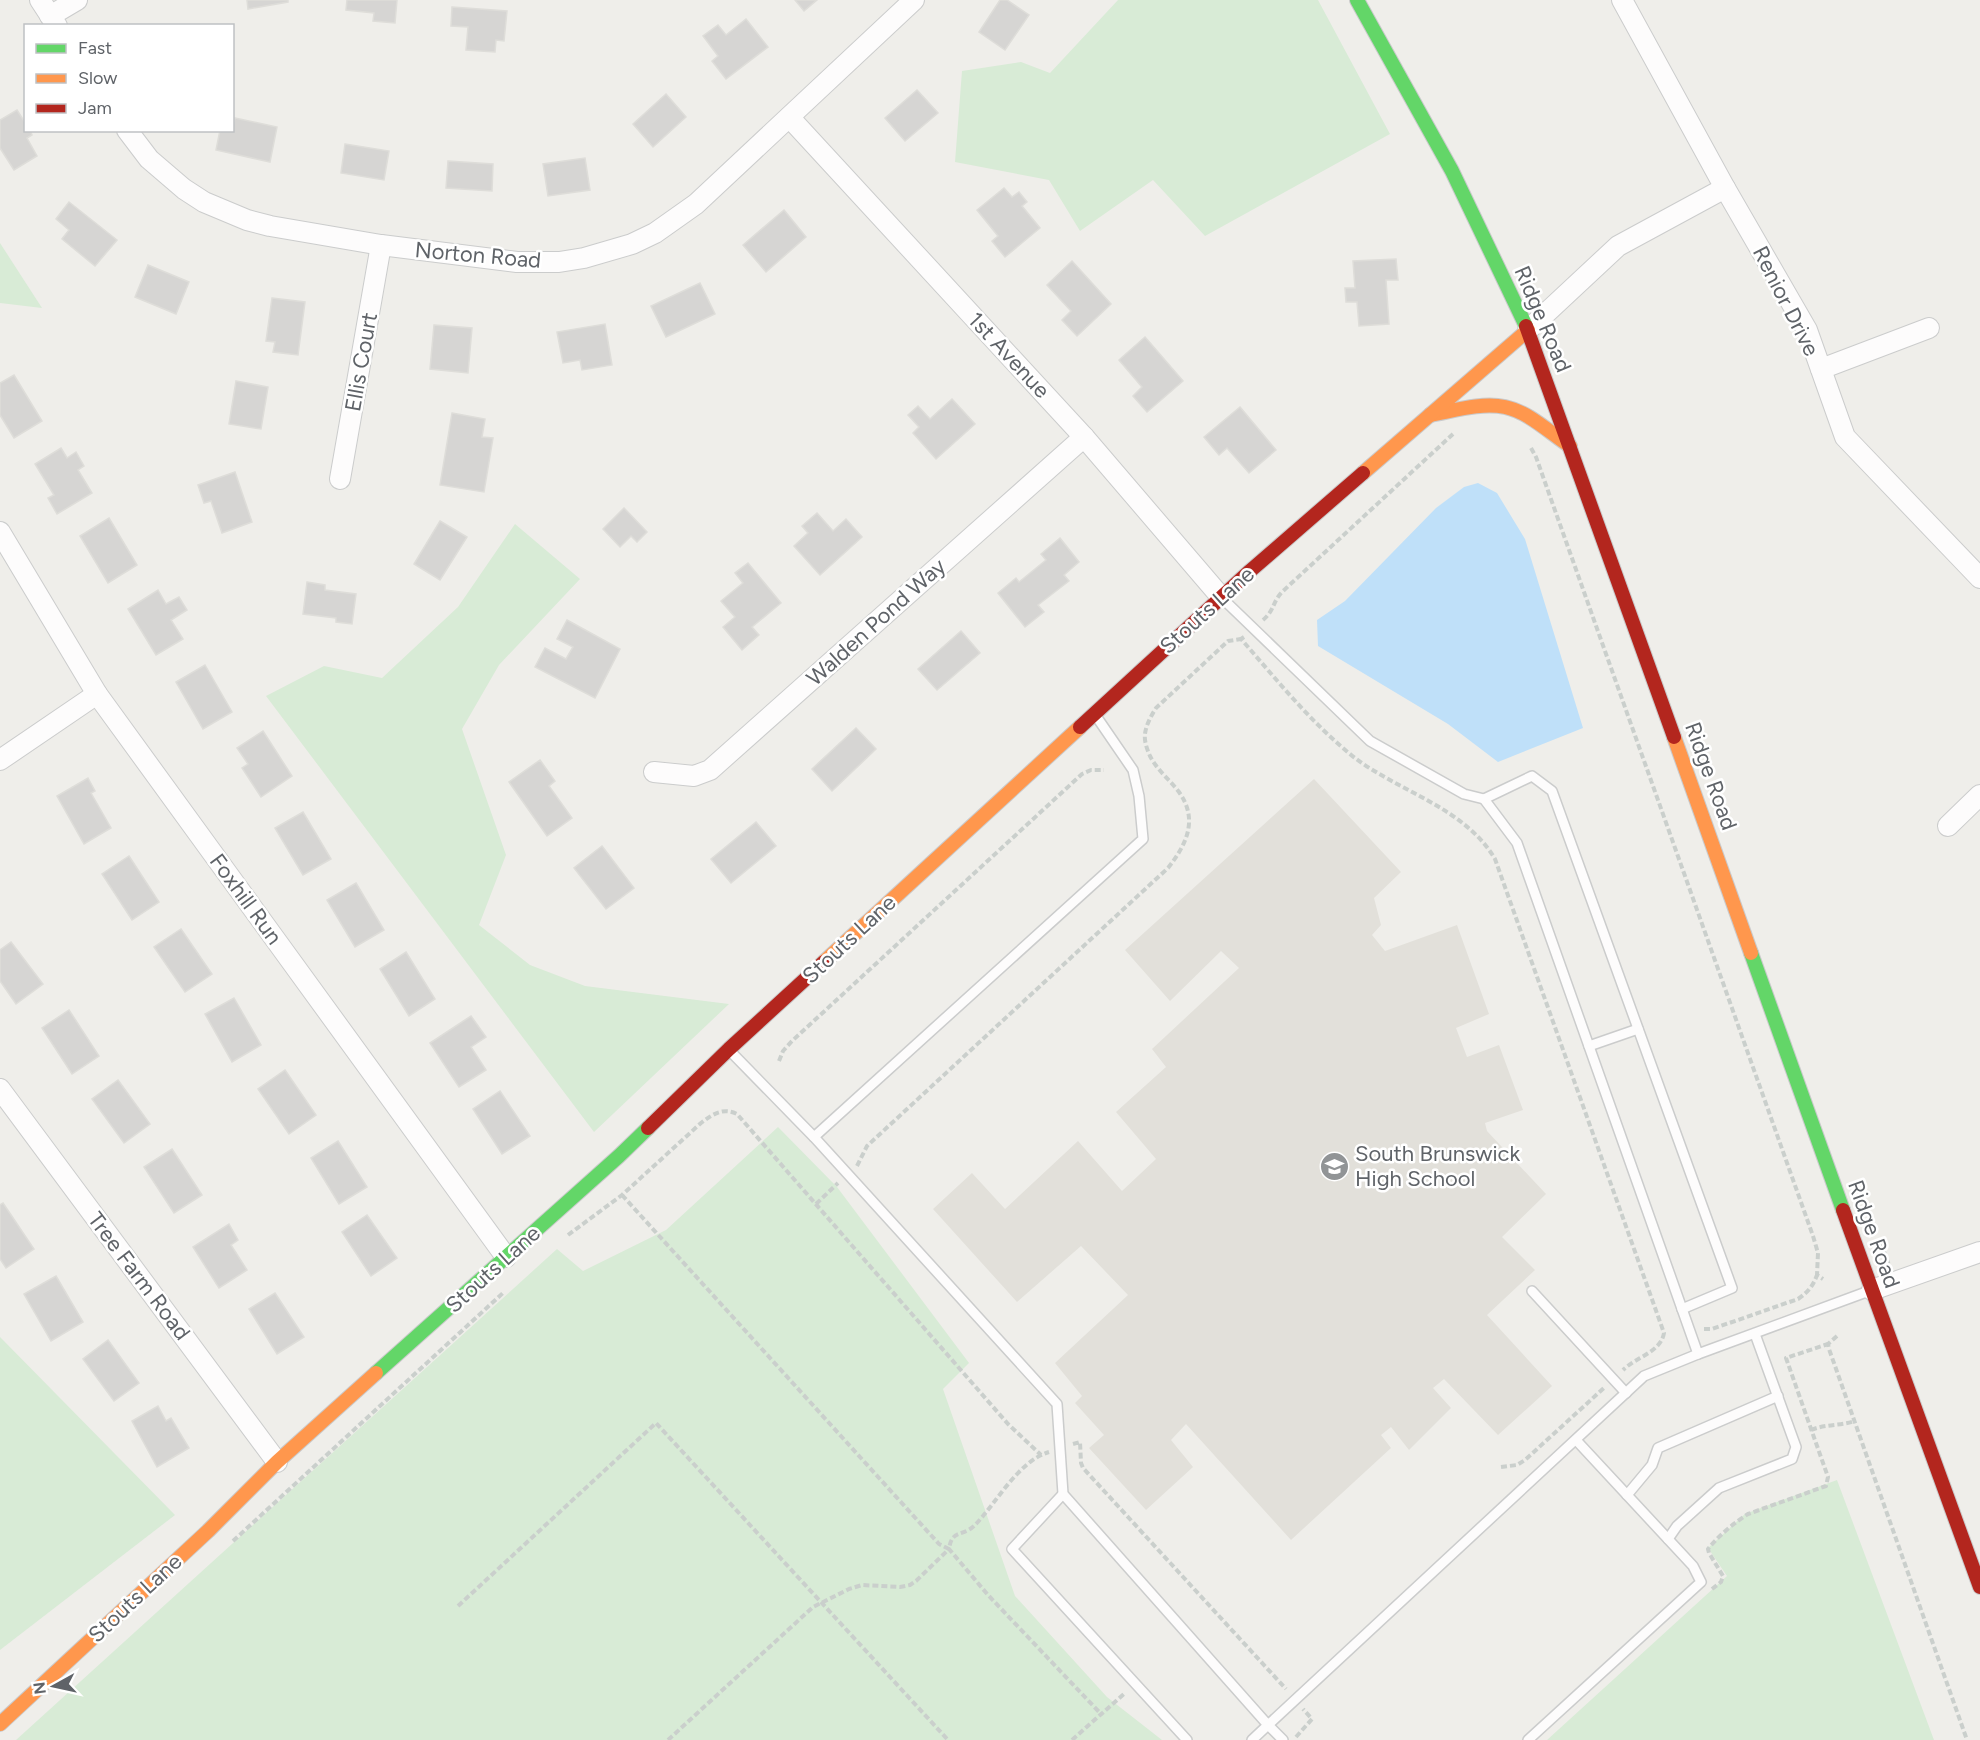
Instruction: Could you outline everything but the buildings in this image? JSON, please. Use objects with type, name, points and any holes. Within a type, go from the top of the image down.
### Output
[{"type":"street","points":[[49,14],[77,0]]},
{"type":"street","name":"Norton Road","points":[[129,132],[149,159],[194,196],[225,212],[270,226],[381,245],[534,262],[584,258],[608,252],[655,233],[676,220],[790,118],[914,0]]},
{"type":"street","name":"Ridge Road","points":[[1357,0],[1452,171],[1528,330],[1980,1587]]},
{"type":"street","name":"Renior Drive","points":[[1622,0],[1806,330],[1845,437],[1980,578]]},
{"type":"street","name":"1st Avenue","points":[[790,118],[1084,437],[1221,597]]},
{"type":"street","name":"Stouts Lane","points":[[0,1724],[208,1531],[277,1462],[619,1156],[729,1049],[1221,597],[1528,330],[1618,246],[1725,188]]},
{"type":"street","name":"Ellis Court","points":[[340,479],[381,245]]},
{"type":"street","points":[[1821,369],[1929,328]]},
{"type":"street","points":[[1429,416],[1474,408],[1505,407],[1520,413],[1570,446]]},
{"type":"street","name":"Walden Pond Way","points":[[654,772],[694,776],[710,770],[1084,437]]},
{"type":"street","name":"Foxhill Run","points":[[0,532],[97,694],[506,1257]]},
{"type":"street","points":[[0,760],[97,694]]},
{"type":"street","points":[[1948,826],[1980,795]]},
{"type":"street","name":"Tree Farm Road","points":[[0,1089],[277,1462]]},
{"type":"street","points":[[1872,1290],[1980,1252]]},
{"type":"lane","points":[[1221,597],[1370,741],[1464,794],[1484,799],[1517,843],[1698,1354]]},
{"type":"lane","points":[[813,1137],[1143,839],[1139,796],[1133,770],[1094,714]]},
{"type":"lane","points":[[1484,799],[1532,776],[1552,791],[1732,1288],[1682,1309]]},
{"type":"lane","points":[[1589,1046],[1638,1029]]},
{"type":"lane","points":[[729,1049],[813,1137],[1057,1404],[1063,1494],[1283,1740]]},
{"type":"lane","points":[[1252,1740],[1644,1376],[1872,1290]]},
{"type":"lane","points":[[1532,1291],[1626,1393]]},
{"type":"lane","points":[[1668,1539],[1677,1526],[1719,1488],[1792,1459],[1796,1447],[1755,1334]]},
{"type":"lane","points":[[1627,1495],[1652,1465],[1658,1448],[1778,1396]]},
{"type":"lane","points":[[1527,1740],[1701,1582],[1693,1566],[1576,1440]]},
{"type":"lane","points":[[1063,1494],[1012,1550],[1187,1740]]},
{"type":"path","points":[[858,1165],[867,1146],[1168,868],[1182,850],[1188,837],[1189,822],[1186,807],[1180,794],[1152,760],[1146,748],[1144,735],[1149,719],[1156,708],[1228,641],[1240,639],[1273,612],[1276,598],[1283,591],[1456,432]]},
{"type":"path","points":[[1527,441],[1536,457],[1818,1253],[1817,1275],[1806,1293],[1798,1299],[1712,1329]]},
{"type":"path","points":[[1240,639],[1335,742],[1383,777],[1458,820],[1489,849],[1495,859],[1664,1333],[1663,1340],[1658,1346],[1627,1366]]},
{"type":"path","points":[[779,1061],[783,1051],[792,1041],[1082,774],[1091,770],[1104,770]]},
{"type":"path","points":[[566,1237],[622,1195],[711,1115],[723,1110],[731,1111],[737,1114],[1008,1424],[1041,1455]]},
{"type":"path","points":[[622,1195],[939,1544],[949,1549],[988,1595],[1101,1714]]},
{"type":"path","points":[[1817,1275],[1823,1280]]},
{"type":"path","points":[[225,1548],[508,1289]]},
{"type":"path","points":[[1712,1590],[1721,1582],[1723,1576],[1708,1549],[1738,1520],[1748,1514],[1826,1485],[1828,1477],[1786,1358],[1828,1344],[1837,1336]]},
{"type":"path","points":[[1828,1344],[1967,1740]]},
{"type":"path","points":[[1501,1467],[1525,1460],[1592,1399]]},
{"type":"path","points":[[1811,1430],[1822,1425],[1845,1425],[1855,1421]]},
{"type":"path","points":[[458,1606],[656,1423],[948,1740]]},
{"type":"path","points":[[668,1740],[813,1607],[862,1585],[910,1586],[949,1549],[950,1541],[954,1536],[974,1527],[1009,1484],[1041,1455],[1080,1442],[1083,1468],[1227,1622],[1312,1719],[1294,1740]]},
{"type":"path","points":[[1072,1740],[1136,1684]]},
{"type":"shaded area","name":"South Brunswick High School","points":[[1314,779],[1401,872],[1374,898],[1381,925],[1372,935],[1385,951],[1457,925],[1489,1014],[1456,1028],[1467,1057],[1499,1045],[1523,1110],[1485,1123],[1487,1131],[1546,1194],[1502,1237],[1535,1270],[1487,1315],[1552,1386],[1498,1435],[1444,1379],[1433,1388],[1451,1408],[1409,1450],[1391,1427],[1381,1435],[1391,1448],[1291,1540],[1186,1424],[1171,1440],[1193,1467],[1146,1510],[1089,1448],[1104,1435],[1075,1403],[1082,1396],[1055,1363],[1128,1295],[1081,1246],[1017,1302],[933,1209],[972,1173],[1005,1209],[1078,1141],[1122,1191],[1156,1159],[1116,1112],[1166,1067],[1152,1049],[1239,968],[1221,951],[1170,1001],[1125,950]]},
{"type":"green space","points":[[1118,0],[1318,0],[1390,134],[1205,236],[1153,180],[1080,231],[1049,180],[955,162],[962,71],[1021,62],[1050,73]]},
{"type":"green space","points":[[0,243],[42,308],[0,303]]},
{"type":"green space","points":[[515,524],[580,579],[499,665],[462,729],[506,855],[479,925],[530,965],[585,986],[729,1004],[594,1132],[266,696],[324,666],[382,678],[458,607]]},
{"type":"green space","points":[[778,1127],[837,1187],[969,1363],[943,1389],[1015,1596],[1107,1697],[1162,1740],[16,1740],[557,1249],[583,1271],[666,1230]]},
{"type":"green space","points":[[0,1337],[175,1515],[0,1650]]},
{"type":"green space","points":[[1837,1480],[1934,1740],[1547,1740],[1727,1576],[1708,1548],[1745,1514]]},
{"type":"water","points":[[1478,483],[1497,493],[1525,539],[1583,728],[1498,762],[1448,724],[1318,646],[1317,620],[1345,601],[1436,508],[1464,487]]},
{"type":"traffic: fast","points":[[1357,0],[1452,171],[1526,326]]},
{"type":"traffic: fast","points":[[1751,953],[1843,1210]]},
{"type":"traffic: fast","points":[[376,1373],[648,1128]]},
{"type":"traffic: slow","points":[[1363,473],[1528,330]]},
{"type":"traffic: slow","points":[[1430,415],[1477,406],[1505,407],[1531,418],[1570,446]]},
{"type":"traffic: slow","points":[[824,962],[1080,727]]},
{"type":"traffic: slow","points":[[1674,737],[1751,953]]},
{"type":"traffic: slow","points":[[0,1724],[208,1531],[277,1462],[376,1373]]},
{"type":"traffic: jam","points":[[1526,326],[1674,737]]},
{"type":"traffic: jam","points":[[1080,727],[1250,571],[1363,473]]},
{"type":"traffic: jam","points":[[648,1128],[729,1049],[824,962]]},
{"type":"traffic: jam","points":[[1843,1210],[1980,1587]]},
{"type":"place","name":"South Brunswick High School","points":[[1334,1166]]}]
